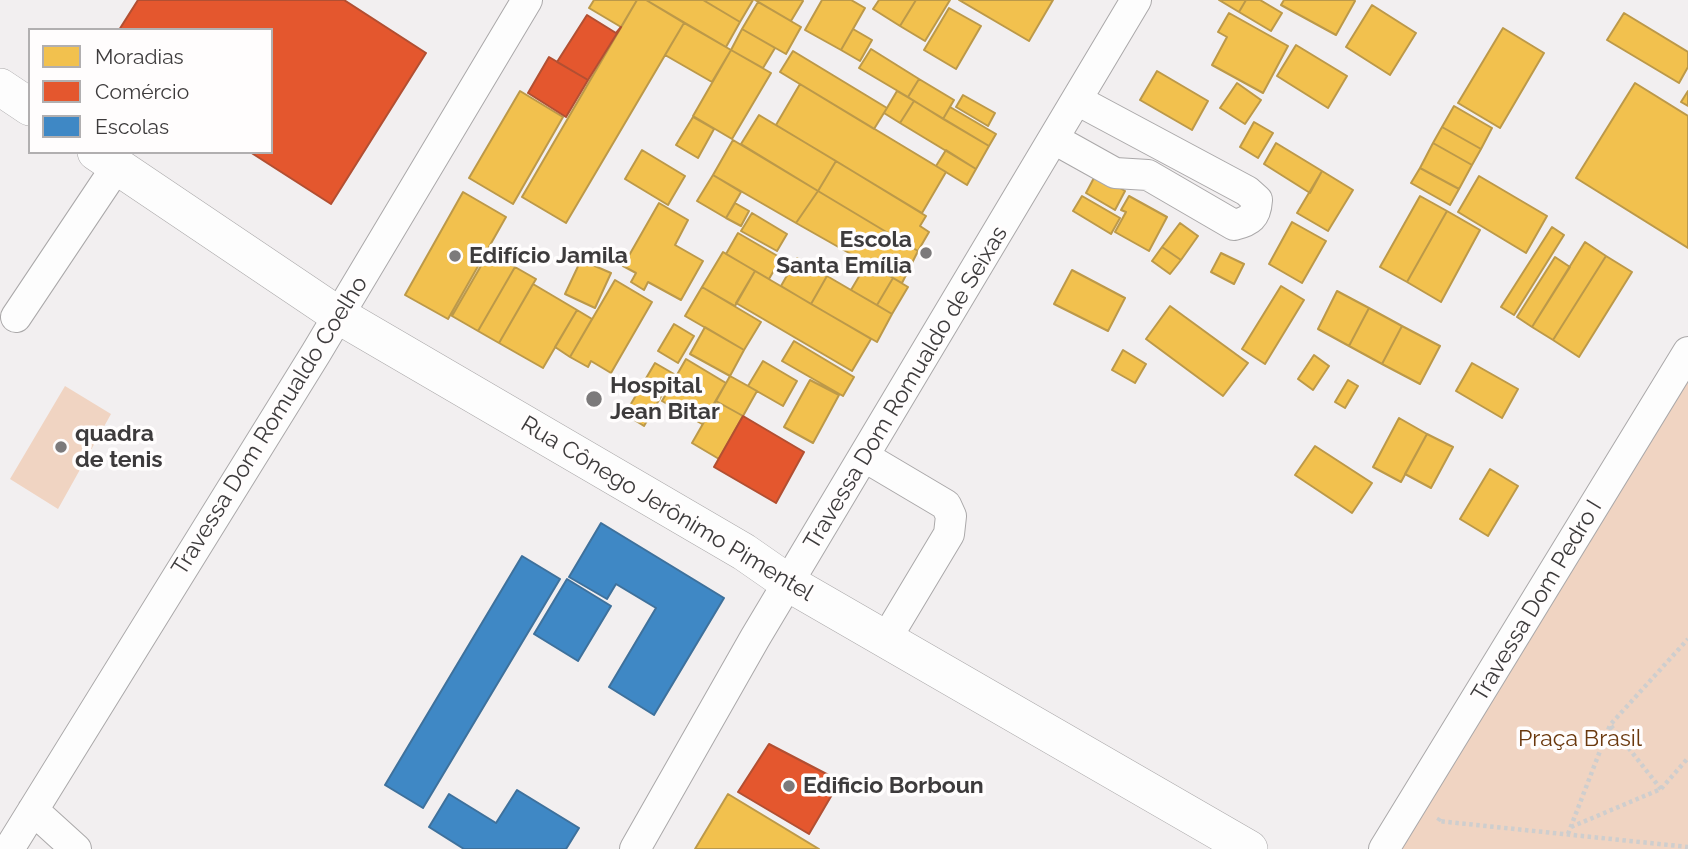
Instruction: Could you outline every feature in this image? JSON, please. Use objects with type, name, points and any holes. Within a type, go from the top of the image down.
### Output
[{"type":"main road","points":[[0,87],[28,106]]},
{"type":"main road","name":"Rua Cônego Jerônimo Pimentel","points":[[106,159],[338,315],[744,552],[790,584],[1248,849]]},
{"type":"street","name":"Travessa Dom Romualdo Coelho","points":[[9,849],[338,315],[527,0]]},
{"type":"street","name":"Travessa Dom Romualdo de Seixas","points":[[635,849],[755,638],[790,584],[1136,0]]},
{"type":"street","points":[[1054,139],[1115,173],[1148,175],[1234,225],[1248,221],[1256,213],[1257,200],[1247,191],[1077,100]]},
{"type":"street","points":[[16,317],[106,159]]},
{"type":"street","name":"Travessa Dom Pedro I","points":[[1384,849],[1688,352]]},
{"type":"street","points":[[865,457],[946,505],[951,516],[949,534],[886,639]]},
{"type":"street","points":[[33,810],[76,849]]},
{"type":"path","points":[[1568,834],[1611,725],[1688,639]]},
{"type":"path","points":[[1611,725],[1661,789]]},
{"type":"path","points":[[1570,827],[1661,789],[1688,758]]},
{"type":"path","points":[[1445,809],[1438,821],[1688,847]]},
{"type":"green space","name":"Praça Brasil","points":[[1688,352],[1688,849],[1388,849]]},
{"type":"green space","name":"quadra de tenis","points":[[65,386],[111,414],[58,509],[10,479]]},
{"type":"building: Moradias","points":[[594,0],[637,0],[621,27],[589,8]]},
{"type":"building: Moradias","points":[[637,0],[646,0],[684,23],[566,223],[522,197]]},
{"type":"building: Moradias","points":[[646,0],[703,0],[740,22],[726,47]]},
{"type":"building: Moradias","points":[[703,0],[753,0],[740,22]]},
{"type":"building: Moradias","points":[[755,0],[802,0],[803,1],[791,21]]},
{"type":"building: Moradias","points":[[822,0],[851,0],[865,8],[841,50],[805,30]]},
{"type":"building: Moradias","points":[[879,0],[916,0],[900,26],[873,9]]},
{"type":"building: Moradias","points":[[916,0],[950,0],[925,41],[900,26]]},
{"type":"building: Moradias","points":[[959,0],[1053,0],[1029,41]]},
{"type":"building: Moradias","points":[[1219,0],[1246,0],[1239,12]]},
{"type":"building: Moradias","points":[[1246,0],[1260,0],[1282,13],[1271,31],[1239,12]]},
{"type":"building: Moradias","points":[[1284,0],[1355,1],[1336,35],[1281,5]]},
{"type":"building: Moradias","points":[[758,2],[801,27],[786,54],[742,29]]},
{"type":"building: Moradias","points":[[1372,5],[1416,33],[1390,75],[1346,47]]},
{"type":"building: Moradias","points":[[949,8],[981,26],[956,69],[924,50]]},
{"type":"building: Moradias","points":[[1229,13],[1288,46],[1263,93],[1212,65],[1227,37],[1218,32]]},
{"type":"building: Moradias","points":[[1624,13],[1688,52],[1688,67],[1679,83],[1607,40]]},
{"type":"building: Moradias","points":[[684,23],[731,50],[712,82],[665,55]]},
{"type":"building: Moradias","points":[[1503,28],[1544,53],[1500,128],[1458,103]]},
{"type":"building: Moradias","points":[[742,29],[775,48],[763,68],[731,50]]},
{"type":"building: Moradias","points":[[853,29],[872,40],[860,61],[841,50]]},
{"type":"building: Moradias","points":[[1296,45],[1347,76],[1328,108],[1277,76]]},
{"type":"building: Moradias","points":[[871,49],[919,79],[908,97],[859,68]]},
{"type":"building: Moradias","points":[[731,50],[771,73],[732,139],[693,116]]},
{"type":"building: Moradias","points":[[793,51],[887,108],[874,129],[780,72]]},
{"type":"building: Moradias","points":[[1157,71],[1208,101],[1192,130],[1140,100]]},
{"type":"building: Moradias","points":[[919,79],[954,100],[943,119],[908,97]]},
{"type":"building: Moradias","points":[[1237,83],[1261,100],[1245,124],[1220,108]]},
{"type":"building: Moradias","points":[[1635,83],[1688,116],[1688,248],[1576,178]]},
{"type":"building: Moradias","points":[[800,84],[946,172],[922,213],[776,125]]},
{"type":"building: Moradias","points":[[520,91],[563,117],[513,204],[469,178]]},
{"type":"building: Moradias","points":[[897,91],[914,101],[900,123],[884,113]]},
{"type":"building: Moradias","points":[[1688,91],[1688,106],[1681,102]]},
{"type":"building: Moradias","points":[[963,95],[995,113],[988,126],[956,107]]},
{"type":"building: Moradias","points":[[914,101],[989,146],[976,169],[900,123]]},
{"type":"building: Moradias","points":[[1454,106],[1492,128],[1481,149],[1442,127]]},
{"type":"building: Moradias","points":[[950,107],[996,134],[989,146],[943,119]]},
{"type":"building: Moradias","points":[[759,115],[836,161],[818,191],[741,144]]},
{"type":"building: Moradias","points":[[693,117],[714,129],[698,158],[676,145]]},
{"type":"building: Moradias","points":[[1254,122],[1273,133],[1258,158],[1240,147]]},
{"type":"building: Moradias","points":[[1442,127],[1481,149],[1472,165],[1433,143]]},
{"type":"building: Moradias","points":[[733,140],[818,191],[796,223],[713,175]]},
{"type":"building: Moradias","points":[[1276,143],[1322,171],[1310,193],[1264,164]]},
{"type":"building: Moradias","points":[[1433,143],[1472,165],[1459,189],[1420,168]]},
{"type":"building: Moradias","points":[[642,150],[685,176],[668,205],[625,179]]},
{"type":"building: Moradias","points":[[946,150],[976,169],[967,185],[936,166]]},
{"type":"building: Moradias","points":[[836,161],[926,216],[920,226],[929,232],[918,251],[818,191]]},
{"type":"building: Moradias","points":[[1420,168],[1459,189],[1450,205],[1411,183]]},
{"type":"building: Moradias","points":[[1322,171],[1353,190],[1328,231],[1297,213]]},
{"type":"building: Moradias","points":[[1096,174],[1125,191],[1115,210],[1086,193]]},
{"type":"building: Moradias","points":[[713,175],[741,192],[726,218],[697,201]]},
{"type":"building: Moradias","points":[[1479,176],[1547,216],[1526,253],[1458,212]]},
{"type":"building: Moradias","points":[[818,191],[918,251],[902,283],[796,223]]},
{"type":"building: Moradias","name":"Edifício Jamila","points":[[463,192],[506,217],[448,319],[405,295]]},
{"type":"building: Moradias","points":[[1082,196],[1120,218],[1111,234],[1073,211]]},
{"type":"building: Moradias","points":[[1129,196],[1167,217],[1149,251],[1115,232],[1126,212],[1121,210]]},
{"type":"building: Moradias","points":[[1420,196],[1447,211],[1407,282],[1380,267]]},
{"type":"building: Moradias","points":[[659,203],[688,220],[675,245],[703,261],[681,300],[648,282],[644,290],[631,282],[636,273],[623,266]]},
{"type":"building: Moradias","points":[[735,203],[749,211],[741,226],[726,218]]},
{"type":"building: Moradias","points":[[1447,211],[1480,230],[1441,302],[1407,282]]},
{"type":"building: Moradias","points":[[752,213],[787,234],[777,251],[741,231]]},
{"type":"building: Moradias","points":[[1292,222],[1326,241],[1302,283],[1269,264]]},
{"type":"building: Moradias","points":[[1180,223],[1198,236],[1181,260],[1162,247]]},
{"type":"building: Moradias","points":[[1552,227],[1564,235],[1514,315],[1501,307]]},
{"type":"building: Moradias","points":[[738,233],[781,258],[769,279],[726,254]]},
{"type":"building: Moradias","points":[[1585,242],[1606,256],[1553,340],[1532,327]]},
{"type":"building: Moradias","points":[[1162,247],[1181,260],[1170,274],[1152,261]]},
{"type":"building: Moradias","points":[[489,252],[515,267],[478,331],[452,316]]},
{"type":"building: Moradias","points":[[723,252],[755,271],[735,306],[702,287]]},
{"type":"building: Moradias","points":[[1221,253],[1244,264],[1234,284],[1211,272]]},
{"type":"building: Moradias","points":[[1606,256],[1632,272],[1579,357],[1553,340]]},
{"type":"building: Moradias","points":[[1555,257],[1570,267],[1532,327],[1517,317]]},
{"type":"building: Moradias","points":[[797,258],[827,276],[811,304],[781,286]]},
{"type":"building: Moradias","points":[[581,260],[611,273],[595,308],[565,294]]},
{"type":"building: Moradias","points":[[867,263],[893,278],[877,305],[851,290]]},
{"type":"building: Moradias","points":[[515,267],[536,279],[499,343],[478,331]]},
{"type":"building: Moradias","points":[[1072,270],[1125,298],[1108,331],[1054,304]]},
{"type":"building: Moradias","points":[[755,271],[871,339],[852,371],[736,303]]},
{"type":"building: Moradias","points":[[827,276],[892,314],[877,342],[811,304]]},
{"type":"building: Moradias","points":[[893,278],[908,287],[892,314],[877,305]]},
{"type":"building: Moradias","points":[[615,280],[652,302],[611,373],[591,361],[588,367],[570,357]]},
{"type":"building: Moradias","points":[[533,284],[577,310],[543,368],[499,343]]},
{"type":"building: Moradias","points":[[1281,286],[1304,300],[1265,364],[1242,349]]},
{"type":"building: Moradias","points":[[702,287],[761,322],[744,350],[685,316]]},
{"type":"building: Moradias","points":[[1337,291],[1369,308],[1349,346],[1318,329]]},
{"type":"building: Moradias","points":[[1170,306],[1248,363],[1223,396],[1146,339]]},
{"type":"building: Moradias","points":[[1369,308],[1402,326],[1382,364],[1349,346]]},
{"type":"building: Moradias","points":[[577,310],[592,319],[570,357],[555,347]]},
{"type":"building: Moradias","points":[[674,324],[694,336],[678,363],[658,351]]},
{"type":"building: Moradias","points":[[1402,326],[1440,346],[1420,384],[1382,364]]},
{"type":"building: Moradias","points":[[705,327],[744,350],[730,376],[690,354]]},
{"type":"building: Moradias","points":[[794,341],[854,377],[843,396],[782,361]]},
{"type":"building: Moradias","points":[[1123,350],[1146,364],[1135,383],[1112,370]]},
{"type":"building: Moradias","points":[[1314,355],[1329,366],[1313,390],[1298,379]]},
{"type":"building: Moradias","points":[[686,359],[726,383],[702,424],[662,401]]},
{"type":"building: Moradias","points":[[763,361],[797,381],[783,406],[748,386]]},
{"type":"building: Moradias","points":[[655,363],[674,374],[644,426],[625,414]]},
{"type":"building: Moradias","points":[[1472,363],[1518,389],[1502,418],[1456,391]]},
{"type":"building: Moradias","points":[[730,376],[757,391],[743,416],[716,401]]},
{"type":"building: Moradias","points":[[810,380],[839,395],[813,443],[784,427]]},
{"type":"building: Moradias","points":[[1348,380],[1358,386],[1345,408],[1335,402]]},
{"type":"building: Moradias","points":[[716,401],[743,416],[719,459],[692,443]]},
{"type":"building: Moradias","points":[[1399,418],[1427,434],[1401,482],[1373,467]]},
{"type":"building: Moradias","points":[[1427,434],[1453,447],[1431,488],[1405,474]]},
{"type":"building: Moradias","points":[[1315,446],[1372,483],[1352,513],[1295,475]]},
{"type":"building: Moradias","points":[[1490,469],[1518,486],[1488,536],[1460,519]]},
{"type":"building: Moradias","points":[[728,794],[819,849],[695,849]]},
{"type":"building: Comércio","points":[[138,0],[344,0],[426,53],[331,204],[253,154],[273,154],[273,28],[120,28]]},
{"type":"building: Comércio","points":[[587,15],[616,33],[621,27],[588,80],[557,62]]},
{"type":"building: Comércio","points":[[549,57],[588,80],[566,117],[528,93]]},
{"type":"building: Comércio","points":[[743,416],[804,452],[776,503],[714,467]]},
{"type":"building: Comércio","name":"Edificio Borboun","points":[[769,744],[840,781],[809,834],[738,792]]},
{"type":"building: Escolas","points":[[601,523],[724,598],[654,715],[609,687],[656,608],[616,584],[607,599],[569,577]]},
{"type":"building: Escolas","points":[[522,556],[560,579],[423,808],[385,785]]},
{"type":"building: Escolas","points":[[567,579],[611,606],[578,661],[534,634]]},
{"type":"building: Escolas","points":[[517,790],[579,828],[566,849],[464,849],[429,827],[449,794],[496,823]]},
{"type":"place","name":"Escola Santa Emília","points":[[926,253]]},
{"type":"place","name":"Edifício Jamila","points":[[455,256]]},
{"type":"place","name":"Hospital Jean Bitar","points":[[594,399]]},
{"type":"place","name":"quadra de tenis","points":[[61,447]]},
{"type":"place","name":"Edificio Borboun","points":[[789,786]]}]
